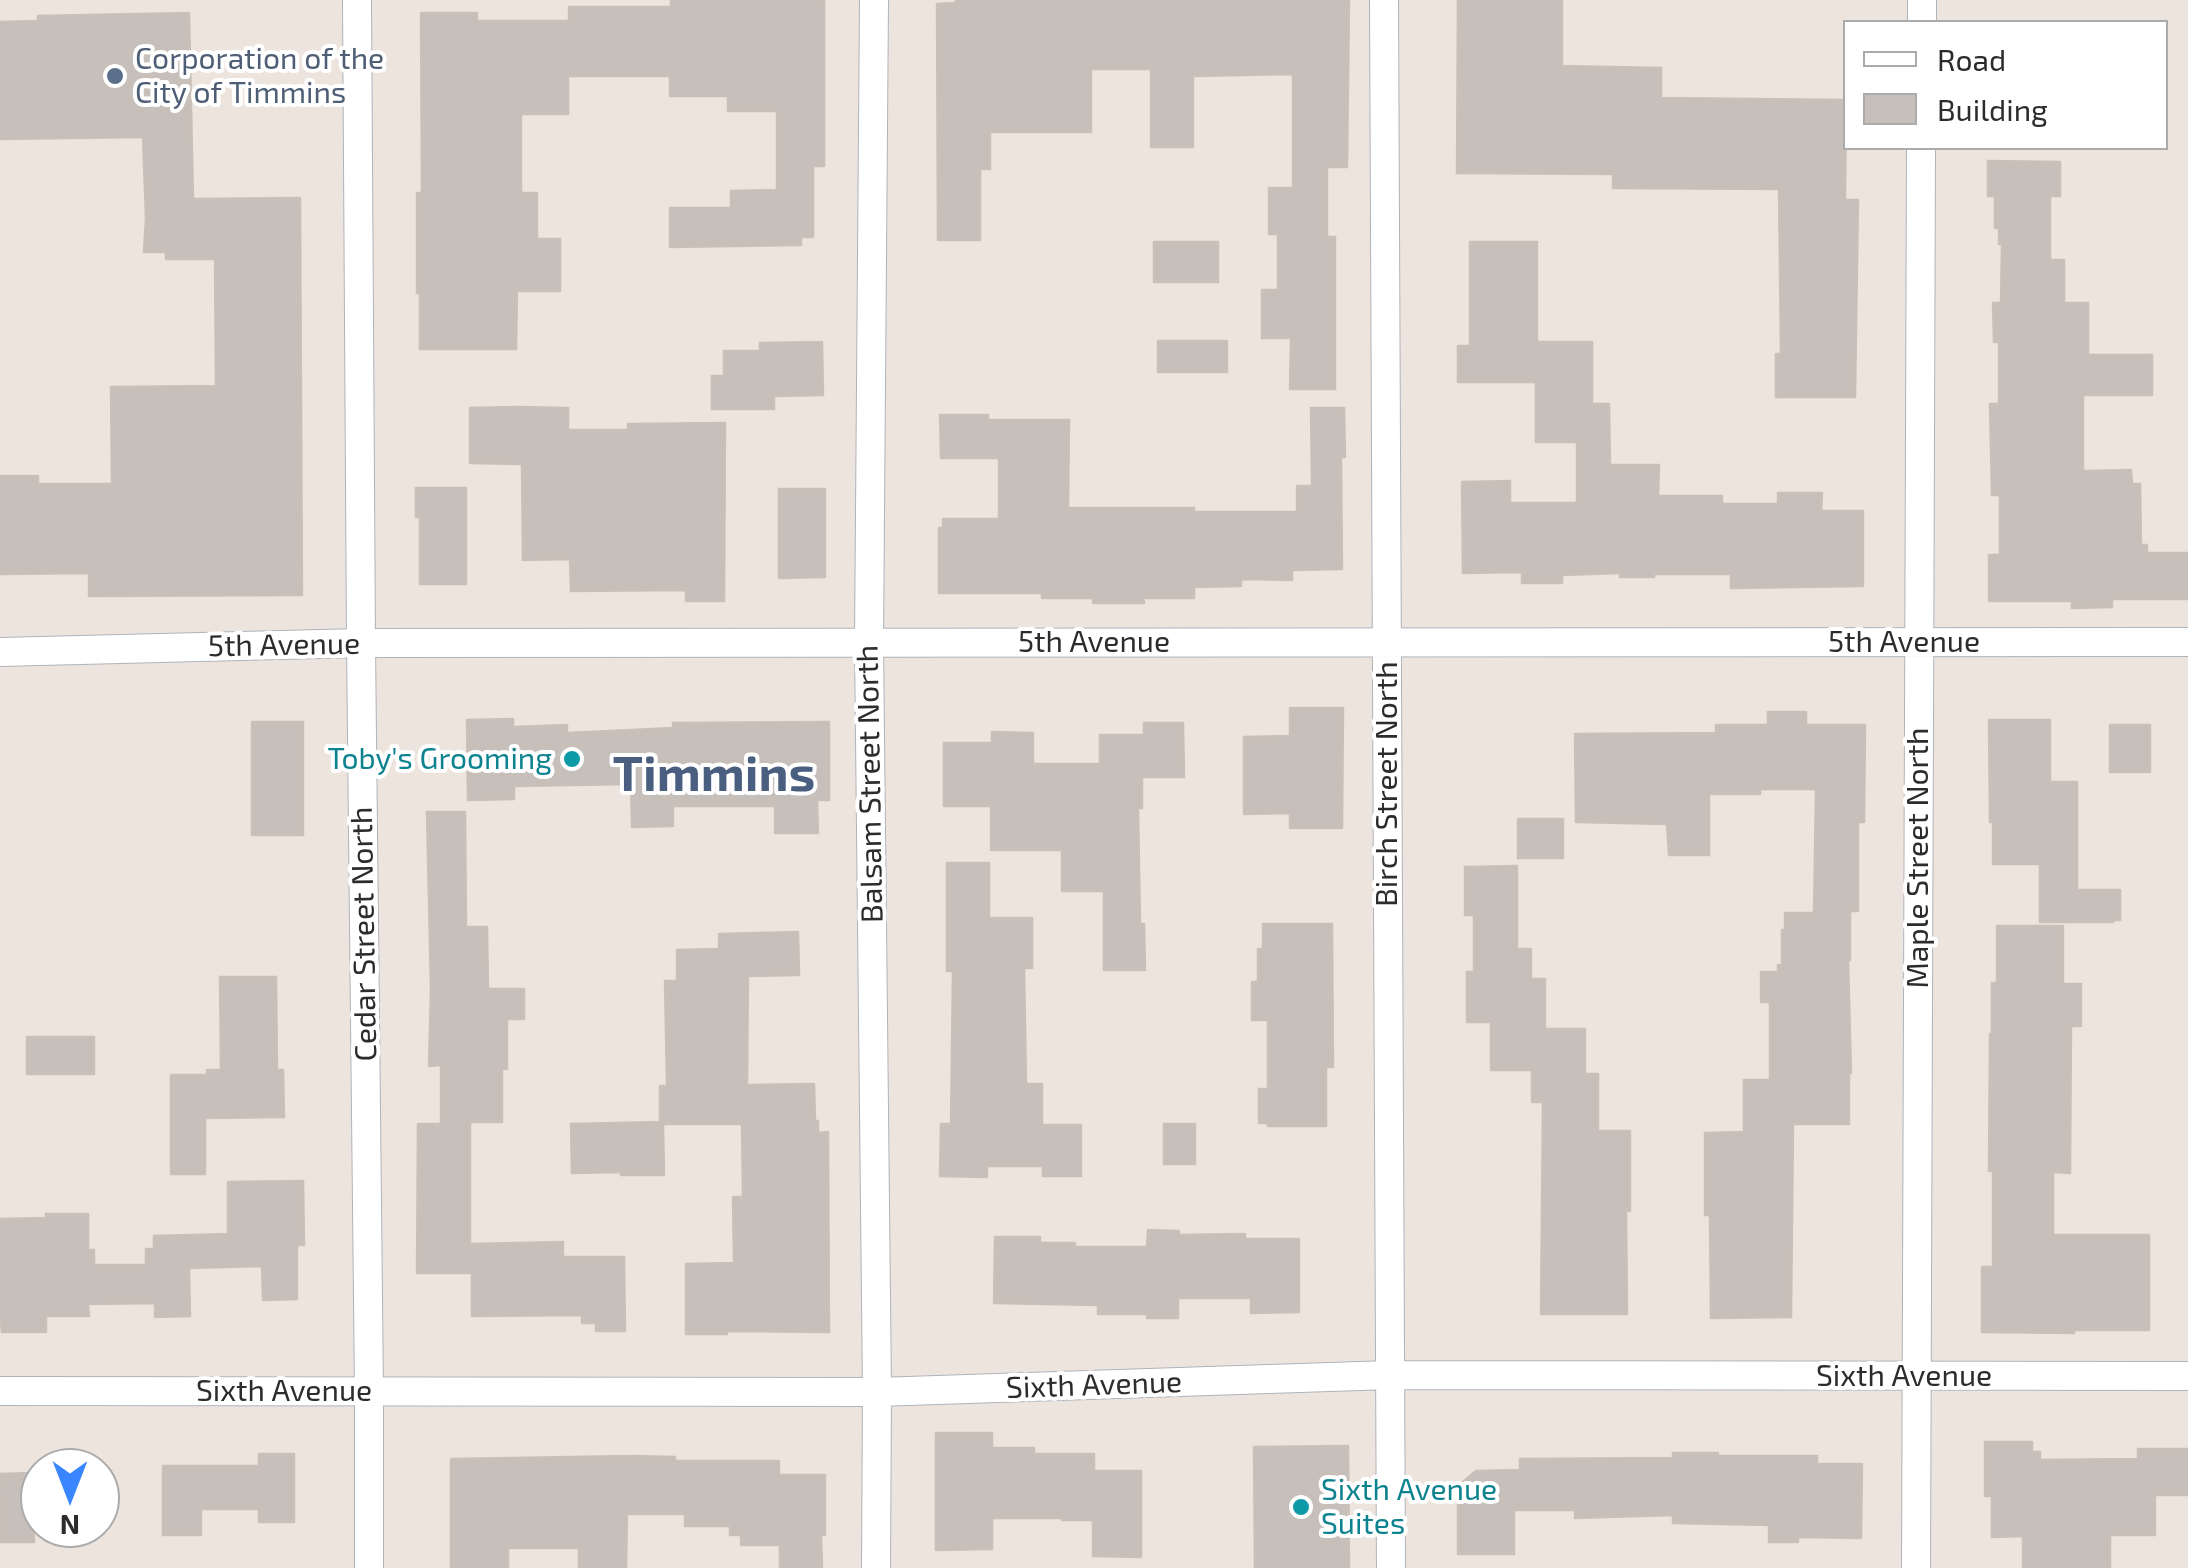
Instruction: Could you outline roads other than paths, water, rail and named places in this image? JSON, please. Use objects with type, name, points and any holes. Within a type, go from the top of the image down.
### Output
[{"type":"street","name":"Cedar Street North","points":[[357,0],[370,1392],[368,1568]]},
{"type":"street","name":"Balsam Street North","points":[[874,0],[869,642],[876,1568]]},
{"type":"street","name":"Birch Street North","points":[[1384,0],[1391,1568]]},
{"type":"street","name":"Maple Street North","points":[[1916,1568],[1921,150]]},
{"type":"street","name":"5th Avenue","points":[[0,652],[361,643],[2188,642]]},
{"type":"street","name":"Sixth Avenue","points":[[0,1391],[877,1392],[1390,1375],[2188,1376]]},
{"type":"place","name":"Corporation of the City of Timmins","points":[[115,76]]},
{"type":"place","name":"Toby's Grooming","points":[[572,759]]},
{"type":"place","name":"Sixth Avenue Suites","points":[[1301,1507]]},
{"type":"district","name":"Timmins","points":[[714,774]]}]
